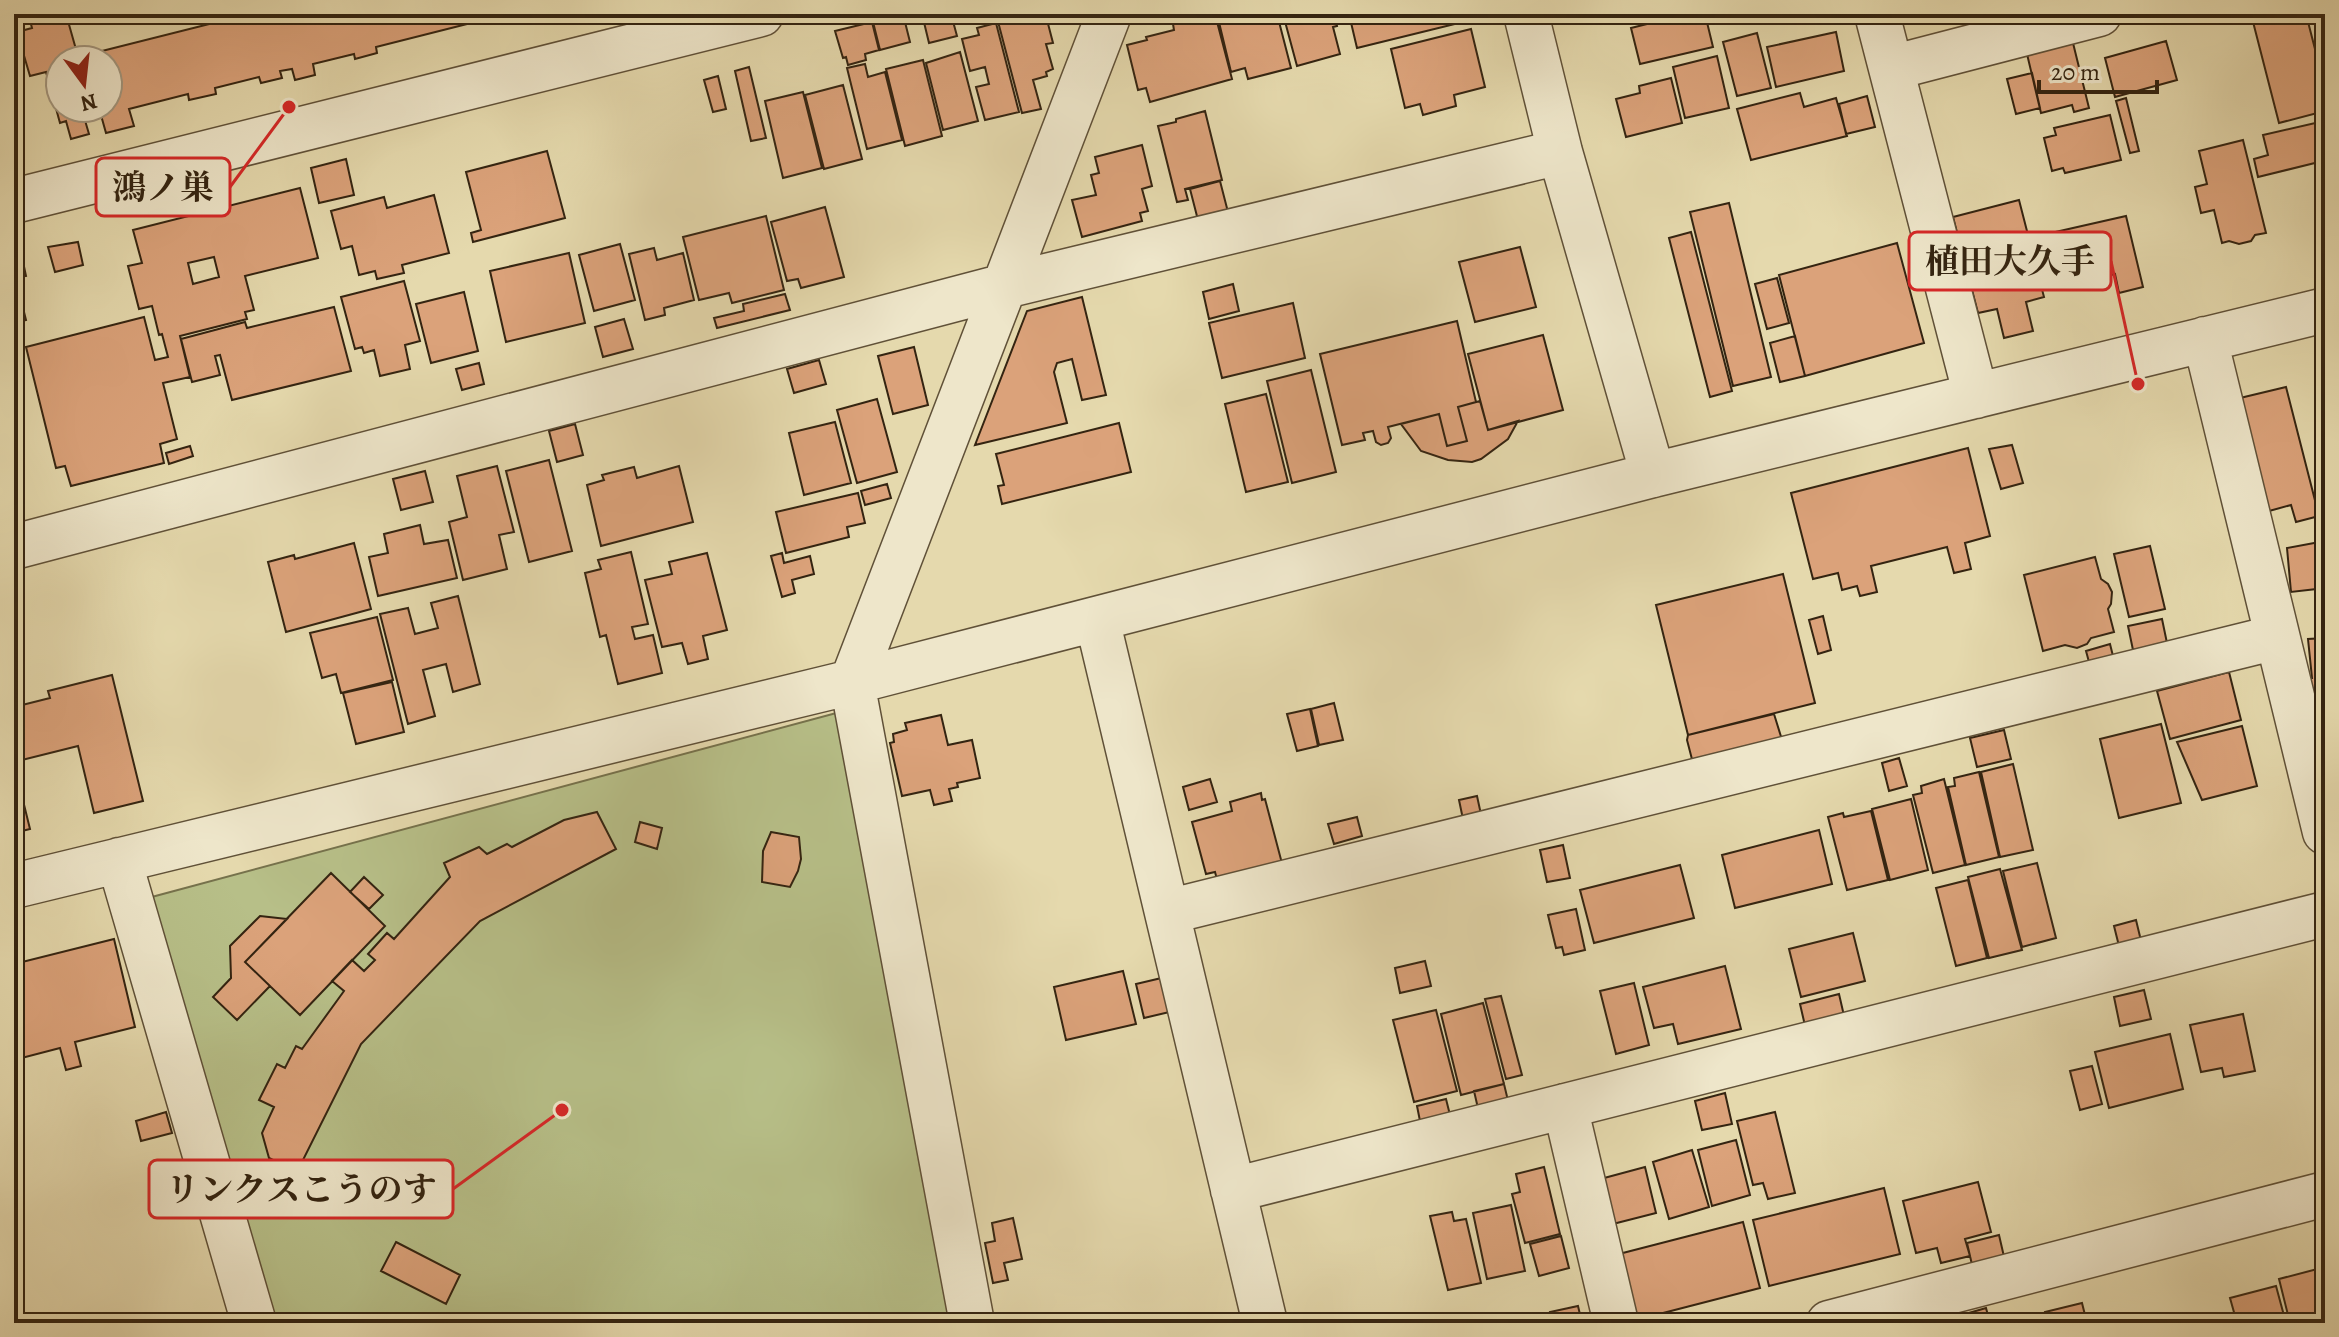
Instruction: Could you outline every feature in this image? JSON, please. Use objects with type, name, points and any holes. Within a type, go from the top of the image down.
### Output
[{"type":"street","points":[[14,201],[653,27],[761,14]]},
{"type":"street","points":[[972,1323],[852,682],[1109,14]]},
{"type":"street","points":[[1526,14],[1560,152],[1653,475]]},
{"type":"street","points":[[1877,14],[1976,396]]},
{"type":"street","points":[[1891,68],[2099,14]]},
{"type":"street","points":[[14,547],[1005,286],[1560,152]]},
{"type":"street","points":[[14,886],[852,682],[1653,475],[2325,310]]},
{"type":"street","points":[[2205,339],[2277,637],[2311,716],[2325,832]]},
{"type":"street","points":[[1097,619],[1265,1323]]},
{"type":"street","points":[[1167,912],[2277,637]]},
{"type":"street","points":[[119,860],[254,1323]]},
{"type":"street","points":[[1233,1190],[2325,914]]},
{"type":"street","points":[[1565,1106],[1616,1323]]},
{"type":"street","points":[[1829,1323],[2325,1194]]},
{"type":"green space","points":[[840,712],[955,1323],[271,1323],[148,898]]},
{"type":"building","points":[[66,14],[74,44],[44,44],[44,72],[30,76],[17,32],[32,28],[29,17]]},
{"type":"building","points":[[249,14],[473,14],[475,22],[376,47],[377,53],[355,59],[354,54],[313,64],[315,75],[295,80],[292,69],[280,71],[282,78],[261,83],[259,77],[215,88],[216,94],[189,100],[188,94],[129,109],[134,126],[106,133],[103,124],[124,124],[124,45]]},
{"type":"building","points":[[903,14],[910,42],[880,50],[873,22]]},
{"type":"building","points":[[922,14],[951,14],[957,36],[929,43]]},
{"type":"building","points":[[996,14],[1052,14],[1046,16],[1053,43],[1046,44],[1053,69],[1046,72],[1047,76],[1033,80],[1041,109],[1022,113]]},
{"type":"building","points":[[1215,14],[1232,79],[1150,102],[1146,88],[1138,90],[1127,45],[1174,30],[1173,24]]},
{"type":"building","points":[[1217,14],[1234,14],[1235,19],[1277,14],[1291,68],[1248,79],[1245,68],[1231,72]]},
{"type":"building","points":[[1283,14],[1334,14],[1337,26],[1333,27],[1340,54],[1297,66]]},
{"type":"building","points":[[1349,14],[1462,14],[1463,22],[1357,48]]},
{"type":"building","points":[[1687,14],[1705,14],[1713,47],[1640,64],[1631,28]]},
{"type":"building","points":[[2251,14],[2306,14],[2325,88],[2325,111],[2279,123]]},
{"type":"building","points":[[872,22],[879,50],[865,54],[866,60],[848,65],[835,31]]},
{"type":"building","points":[[996,23],[1019,112],[985,120],[976,87],[989,84],[985,67],[970,71],[962,39],[979,35],[977,28]]},
{"type":"building","points":[[1471,29],[1485,87],[1454,95],[1456,106],[1423,115],[1420,104],[1405,108],[1391,49]]},
{"type":"building","points":[[1836,32],[1844,71],[1776,87],[1767,47]]},
{"type":"building","points":[[1757,33],[1771,88],[1737,96],[1723,42]]},
{"type":"building","points":[[2166,41],[2177,80],[2115,97],[2105,58]]},
{"type":"building","points":[[2073,43],[2089,108],[2074,112],[2072,105],[2041,113],[2027,54]]},
{"type":"building","points":[[960,52],[978,121],[943,130],[926,63]]},
{"type":"building","points":[[1717,56],[1729,108],[1685,118],[1673,67]]},
{"type":"building","points":[[923,60],[942,136],[905,146],[886,69]]},
{"type":"building","points":[[865,64],[868,77],[885,72],[902,140],[867,149],[847,68]]},
{"type":"building","points":[[749,67],[766,138],[751,141],[735,71]]},
{"type":"building","points":[[2032,73],[2040,108],[2016,114],[2007,79]]},
{"type":"building","points":[[718,76],[726,109],[713,112],[704,80]]},
{"type":"building","points":[[1671,78],[1682,123],[1626,137],[1616,99],[1640,93],[1639,86]]},
{"type":"building","points":[[843,85],[862,159],[824,169],[805,95]]},
{"type":"building","points":[[803,92],[822,168],[783,178],[765,101]]},
{"type":"building","points":[[1800,93],[1804,107],[1836,98],[1847,136],[1751,160],[1737,109]]},
{"type":"building","points":[[1867,96],[1875,127],[1846,134],[1839,104]]},
{"type":"building","points":[[2126,98],[2139,151],[2130,153],[2116,101]]},
{"type":"building","points":[[1205,111],[1222,180],[1185,189],[1188,200],[1177,202],[1158,126]]},
{"type":"building","points":[[2110,115],[2121,160],[2065,173],[2063,168],[2052,171],[2044,138],[2056,135],[2054,128]]},
{"type":"building","points":[[2324,121],[2323,161],[2258,177],[2254,159],[2268,155],[2263,135]]},
{"type":"building","points":[[67,124],[86,124],[89,134],[71,139]]},
{"type":"building","points":[[2243,140],[2266,233],[2239,244],[2229,241],[2222,243],[2214,210],[2201,213],[2195,187],[2207,184],[2199,151]]},
{"type":"building","points":[[1142,145],[1152,186],[1142,189],[1148,211],[1140,213],[1142,221],[1082,237],[1072,200],[1096,195],[1091,175],[1099,173],[1095,157]]},
{"type":"building","points":[[547,151],[565,218],[473,242],[471,233],[481,230],[466,172]]},
{"type":"building","points":[[346,159],[354,195],[319,203],[311,168]]},
{"type":"building","points":[[1220,181],[1229,216],[1199,224],[1190,189]]},
{"type":"building","points":[[300,188],[318,258],[245,276],[254,310],[245,312],[247,319],[180,336],[190,377],[163,383],[177,439],[160,444],[164,463],[71,486],[65,466],[56,468],[26,347],[144,317],[155,360],[168,357],[152,306],[139,309],[128,266],[142,263],[133,230]],"holes":[[[214,257],[219,277],[193,284],[188,263]]]},
{"type":"building","points":[[434,195],[449,253],[402,265],[404,273],[377,279],[375,271],[359,275],[352,246],[341,249],[331,211],[384,197],[387,208]]},
{"type":"building","points":[[2019,200],[2044,297],[2026,302],[2033,331],[2004,338],[1997,309],[1978,313],[1953,217]]},
{"type":"building","points":[[1729,203],[1771,377],[1733,386],[1690,212]]},
{"type":"building","points":[[825,207],[844,277],[801,288],[798,279],[787,281],[771,222]]},
{"type":"building","points":[[766,216],[784,290],[732,303],[729,293],[699,300],[683,237]]},
{"type":"building","points":[[2126,216],[2143,287],[2119,293],[2115,274],[2055,289],[2042,235]]},
{"type":"building","points":[[1691,232],[1732,391],[1710,397],[1669,238]]},
{"type":"building","points":[[78,242],[83,265],[55,272],[48,247]]},
{"type":"building","points":[[19,243],[26,276],[14,278],[14,244]]},
{"type":"building","points":[[1897,243],[1924,343],[1805,376],[1779,275]]},
{"type":"building","points":[[620,244],[635,300],[594,311],[579,255]]},
{"type":"building","points":[[1520,247],[1536,307],[1475,322],[1459,262]]},
{"type":"building","points":[[654,248],[657,260],[683,253],[694,300],[664,308],[665,315],[645,320],[629,254]]},
{"type":"building","points":[[569,253],[585,323],[506,342],[490,271]]},
{"type":"building","points":[[1777,278],[1789,323],[1767,329],[1755,284]]},
{"type":"building","points":[[404,281],[420,341],[405,345],[410,369],[380,376],[374,350],[364,353],[362,347],[355,349],[341,297]]},
{"type":"building","points":[[1233,284],[1239,311],[1209,319],[1203,292]]},
{"type":"building","points":[[19,292],[26,320],[14,323],[14,293]]},
{"type":"building","points":[[464,292],[478,351],[431,363],[416,304]]},
{"type":"building","points":[[785,294],[790,310],[717,328],[714,318],[744,311],[743,304]]},
{"type":"building","points":[[1082,297],[1106,395],[1082,400],[1072,359],[1057,363],[1054,372],[1067,423],[975,445],[1027,311]]},
{"type":"building","points":[[1293,303],[1305,358],[1222,378],[1209,323]]},
{"type":"building","points":[[334,307],[351,371],[232,400],[220,355],[215,356],[220,375],[192,382],[181,339],[245,322],[247,328]]},
{"type":"building","points":[[624,319],[633,349],[603,357],[595,327]]},
{"type":"building","points":[[1457,321],[1476,402],[1458,407],[1467,441],[1447,446],[1439,414],[1388,427],[1391,438],[1388,443],[1381,445],[1376,442],[1373,431],[1363,433],[1365,440],[1342,445],[1320,354]]},
{"type":"building","points":[[1543,335],[1563,410],[1488,430],[1468,354]]},
{"type":"building","points":[[1795,336],[1805,376],[1780,382],[1770,343]]},
{"type":"building","points":[[914,347],[928,405],[893,414],[878,356]]},
{"type":"building","points":[[819,360],[826,384],[794,393],[787,369]]},
{"type":"building","points":[[479,363],[484,384],[462,390],[456,369]]},
{"type":"building","points":[[1311,370],[1336,472],[1292,483],[1267,381]]},
{"type":"building","points":[[2286,387],[2319,516],[2296,522],[2291,505],[2269,511],[2240,398]]},
{"type":"building","points":[[1266,394],[1288,482],[1246,492],[1225,404]]},
{"type":"building","points":[[877,399],[897,472],[857,483],[837,410]]},
{"type":"building","points":[[1480,401],[1488,430],[1518,421],[1508,439],[1472,462],[1448,460],[1421,451],[1401,424],[1439,414],[1447,446],[1467,441],[1458,407]]},
{"type":"building","points":[[835,422],[851,483],[804,495],[789,433]]},
{"type":"building","points":[[1119,423],[1131,472],[1002,504],[998,486],[1004,485],[996,454]]},
{"type":"building","points":[[575,424],[583,455],[557,462],[549,431]]},
{"type":"building","points":[[2012,445],[2023,483],[2001,489],[1989,449]]},
{"type":"building","points":[[190,446],[193,456],[169,464],[166,453]]},
{"type":"building","points":[[1968,448],[1990,536],[1965,543],[1971,569],[1954,573],[1947,547],[1871,566],[1877,592],[1860,596],[1857,586],[1842,590],[1838,573],[1813,579],[1791,493]]},
{"type":"building","points":[[549,460],[572,551],[529,562],[506,471]]},
{"type":"building","points":[[497,466],[514,532],[499,535],[507,569],[463,580],[449,522],[467,517],[457,476]]},
{"type":"building","points":[[679,466],[693,522],[601,546],[587,485],[604,480],[602,475],[634,467],[637,478]]},
{"type":"building","points":[[425,471],[433,502],[401,510],[393,479]]},
{"type":"building","points":[[887,484],[891,498],[865,505],[861,491]]},
{"type":"building","points":[[858,493],[865,523],[847,527],[849,537],[786,553],[776,512]]},
{"type":"building","points":[[420,525],[424,544],[448,540],[457,578],[378,596],[369,557],[388,553],[384,534]]},
{"type":"building","points":[[2325,541],[2325,588],[2291,592],[2287,548]]},
{"type":"building","points":[[354,543],[371,609],[286,632],[268,562],[294,555],[295,559]]},
{"type":"building","points":[[2150,546],[2165,609],[2129,617],[2114,554]]},
{"type":"building","points":[[631,552],[648,624],[632,627],[635,639],[653,635],[662,673],[618,684],[606,635],[600,637],[585,573],[601,569],[598,560]]},
{"type":"building","points":[[707,553],[727,630],[703,636],[708,659],[688,664],[682,643],[662,647],[645,580],[672,574],[669,562]]},
{"type":"building","points":[[782,553],[784,563],[810,556],[814,574],[792,580],[795,593],[782,597],[771,556]]},
{"type":"building","points":[[2095,557],[2101,579],[2112,592],[2108,609],[2114,632],[2091,638],[2087,644],[2077,648],[2065,645],[2043,651],[2024,575]]},
{"type":"building","points":[[1783,574],[1815,703],[1688,735],[1656,605]]},
{"type":"building","points":[[458,596],[480,684],[453,692],[446,664],[423,670],[435,716],[408,724],[380,614],[408,608],[415,634],[438,628],[431,603]]},
{"type":"building","points":[[1823,616],[1831,650],[1818,654],[1809,620]]},
{"type":"building","points":[[377,617],[393,680],[341,693],[336,674],[322,678],[310,633]]},
{"type":"building","points":[[2162,619],[2167,643],[2133,650],[2128,626]]},
{"type":"building","points":[[2325,638],[2325,693],[2315,693],[2315,690],[2310,690],[2308,678],[2312,678],[2308,639]]},
{"type":"building","points":[[2110,644],[2113,656],[2089,662],[2086,651]]},
{"type":"building","points":[[2229,672],[2241,720],[2170,739],[2157,691]]},
{"type":"building","points":[[112,675],[143,801],[94,813],[78,746],[14,762],[14,707],[50,698],[48,691]]},
{"type":"building","points":[[392,682],[404,732],[356,744],[343,693]]},
{"type":"building","points":[[1334,703],[1343,740],[1319,745],[1311,709]]},
{"type":"building","points":[[1310,709],[1318,746],[1297,751],[1287,714]]},
{"type":"building","points":[[1774,714],[1783,743],[1694,767],[1688,735]]},
{"type":"building","points":[[941,715],[948,745],[972,740],[980,778],[957,783],[958,787],[949,789],[952,801],[934,805],[930,790],[902,796],[890,743],[894,742],[893,734],[907,730],[905,723]]},
{"type":"building","points":[[2161,724],[2181,803],[2119,818],[2100,739]]},
{"type":"building","points":[[2242,726],[2257,786],[2202,800],[2177,742]]},
{"type":"building","points":[[2004,730],[2011,759],[1977,767],[1970,738]]},
{"type":"building","points":[[1899,758],[1907,786],[1889,791],[1882,763]]},
{"type":"building","points":[[14,764],[30,829],[14,833]]},
{"type":"building","points":[[2013,764],[2033,850],[2000,857],[1981,772]]},
{"type":"building","points":[[1979,772],[1999,857],[1966,865],[1948,787],[1955,786],[1954,778]]},
{"type":"building","points":[[1210,779],[1217,802],[1189,810],[1183,787]]},
{"type":"building","points":[[1944,779],[1965,865],[1933,873],[1913,795],[1922,793],[1921,786]]},
{"type":"building","points":[[1261,793],[1284,871],[1219,887],[1215,872],[1206,874],[1192,822],[1232,811],[1230,802]]},
{"type":"building","points":[[1477,796],[1482,819],[1464,824],[1459,800]]},
{"type":"building","points":[[1911,799],[1928,870],[1890,880],[1872,809]]},
{"type":"building","points":[[1871,811],[1888,880],[1847,890],[1828,817]]},
{"type":"building","points":[[597,812],[616,849],[480,921],[361,1044],[297,1172],[269,1158],[262,1133],[274,1107],[259,1100],[277,1064],[285,1068],[296,1046],[302,1049],[344,991],[332,981],[352,960],[364,971],[375,960],[368,954],[387,933],[394,939],[450,877],[444,863],[479,847],[487,854],[507,844],[512,847],[564,820]]},
{"type":"building","points":[[1357,817],[1362,836],[1334,844],[1328,824]]},
{"type":"building","points":[[640,822],[662,828],[657,849],[635,842]]},
{"type":"building","points":[[1819,830],[1832,884],[1735,908],[1722,855]]},
{"type":"building","points":[[771,832],[799,837],[801,859],[790,887],[762,882],[763,851]]},
{"type":"building","points":[[1563,845],[1570,878],[1547,882],[1540,850]]},
{"type":"building","points":[[2037,863],[2056,938],[2022,947],[2003,871]]},
{"type":"building","points":[[1680,865],[1694,918],[1594,943],[1580,890]]},
{"type":"building","points":[[2000,869],[2022,950],[1989,958],[1968,877]]},
{"type":"building","points":[[331,873],[385,926],[300,1015],[245,962]]},
{"type":"building","points":[[364,877],[383,895],[369,909],[350,892]]},
{"type":"building","points":[[1968,880],[1987,958],[1956,966],[1936,888]]},
{"type":"building","points":[[1576,909],[1585,950],[1564,955],[1562,947],[1556,948],[1548,915]]},
{"type":"building","points":[[260,916],[287,919],[245,962],[270,986],[237,1020],[213,997],[231,978],[230,946]]},
{"type":"building","points":[[2136,920],[2143,949],[2121,954],[2114,926]]},
{"type":"building","points":[[1853,933],[1865,981],[1801,997],[1789,949]]},
{"type":"building","points":[[114,939],[135,1027],[75,1042],[81,1066],[66,1070],[60,1048],[14,1060],[14,964]]},
{"type":"building","points":[[1425,961],[1431,986],[1400,993],[1395,968]]},
{"type":"building","points":[[1725,966],[1741,1029],[1678,1044],[1673,1024],[1654,1028],[1643,987]]},
{"type":"building","points":[[1123,971],[1136,1024],[1066,1040],[1054,987]]},
{"type":"building","points":[[1170,976],[1178,1010],[1144,1018],[1136,984]]},
{"type":"building","points":[[1634,983],[1649,1045],[1616,1054],[1600,991]]},
{"type":"building","points":[[2144,990],[2151,1019],[2120,1026],[2114,997]]},
{"type":"building","points":[[1839,994],[1845,1020],[1806,1030],[1800,1004]]},
{"type":"building","points":[[1501,996],[1522,1075],[1506,1079],[1485,999]]},
{"type":"building","points":[[1483,1003],[1504,1084],[1461,1095],[1441,1014]]},
{"type":"building","points":[[1436,1010],[1457,1091],[1414,1102],[1393,1020]]},
{"type":"building","points":[[2243,1014],[2255,1071],[2224,1077],[2222,1068],[2201,1072],[2190,1025]]},
{"type":"building","points":[[2170,1034],[2183,1089],[2109,1108],[2095,1052]]},
{"type":"building","points":[[2092,1066],[2102,1104],[2080,1110],[2070,1071]]},
{"type":"building","points":[[1504,1084],[1510,1109],[1480,1117],[1474,1091]]},
{"type":"building","points":[[1725,1093],[1732,1124],[1702,1130],[1695,1101]]},
{"type":"building","points":[[1446,1099],[1451,1119],[1421,1126],[1417,1106]]},
{"type":"building","points":[[166,1112],[172,1133],[141,1141],[136,1121]]},
{"type":"building","points":[[1775,1112],[1795,1193],[1768,1199],[1763,1183],[1753,1185],[1737,1121]]},
{"type":"building","points":[[1736,1140],[1750,1195],[1712,1206],[1698,1150]]},
{"type":"building","points":[[1692,1150],[1709,1207],[1669,1219],[1653,1162]]},
{"type":"building","points":[[1544,1167],[1560,1234],[1525,1243],[1512,1194],[1520,1192],[1516,1174]]},
{"type":"building","points":[[1645,1167],[1656,1213],[1605,1226],[1593,1181]]},
{"type":"building","points":[[1978,1182],[1991,1232],[1965,1239],[1970,1256],[1941,1263],[1937,1248],[1916,1253],[1903,1201]]},
{"type":"building","points":[[1884,1188],[1900,1254],[1769,1286],[1753,1220]]},
{"type":"building","points":[[1511,1205],[1525,1271],[1487,1279],[1473,1213]]},
{"type":"building","points":[[1452,1212],[1454,1221],[1466,1219],[1481,1283],[1448,1290],[1430,1216]]},
{"type":"building","points":[[1013,1218],[1022,1259],[1004,1263],[1008,1280],[993,1283],[985,1243],[995,1241],[992,1223]]},
{"type":"building","points":[[1743,1222],[1760,1288],[1632,1321],[1615,1255]]},
{"type":"building","points":[[20,1231],[23,1244],[14,1246],[14,1232]]},
{"type":"building","points":[[1999,1235],[2005,1261],[1973,1269],[1967,1243]]},
{"type":"building","points":[[1561,1236],[1569,1268],[1539,1276],[1530,1244]]},
{"type":"building","points":[[396,1242],[460,1275],[446,1304],[381,1271]]},
{"type":"building","points":[[2325,1267],[2325,1323],[2290,1323],[2279,1279]]},
{"type":"building","points":[[2276,1286],[2286,1323],[2237,1323],[2230,1298]]},
{"type":"building","points":[[2082,1303],[2087,1323],[2047,1323],[2045,1312]]},
{"type":"building","points":[[1578,1306],[1582,1323],[1552,1323],[1550,1312]]},
{"type":"building","points":[[1986,1308],[1990,1323],[1956,1323],[1955,1317]]},
{"type":"place","name":"鴻ノ巣","points":[[289,107]]},
{"type":"place","name":"植田大久手","points":[[2138,384]]},
{"type":"place","name":"リンクスこうのす","points":[[562,1110]]}]
